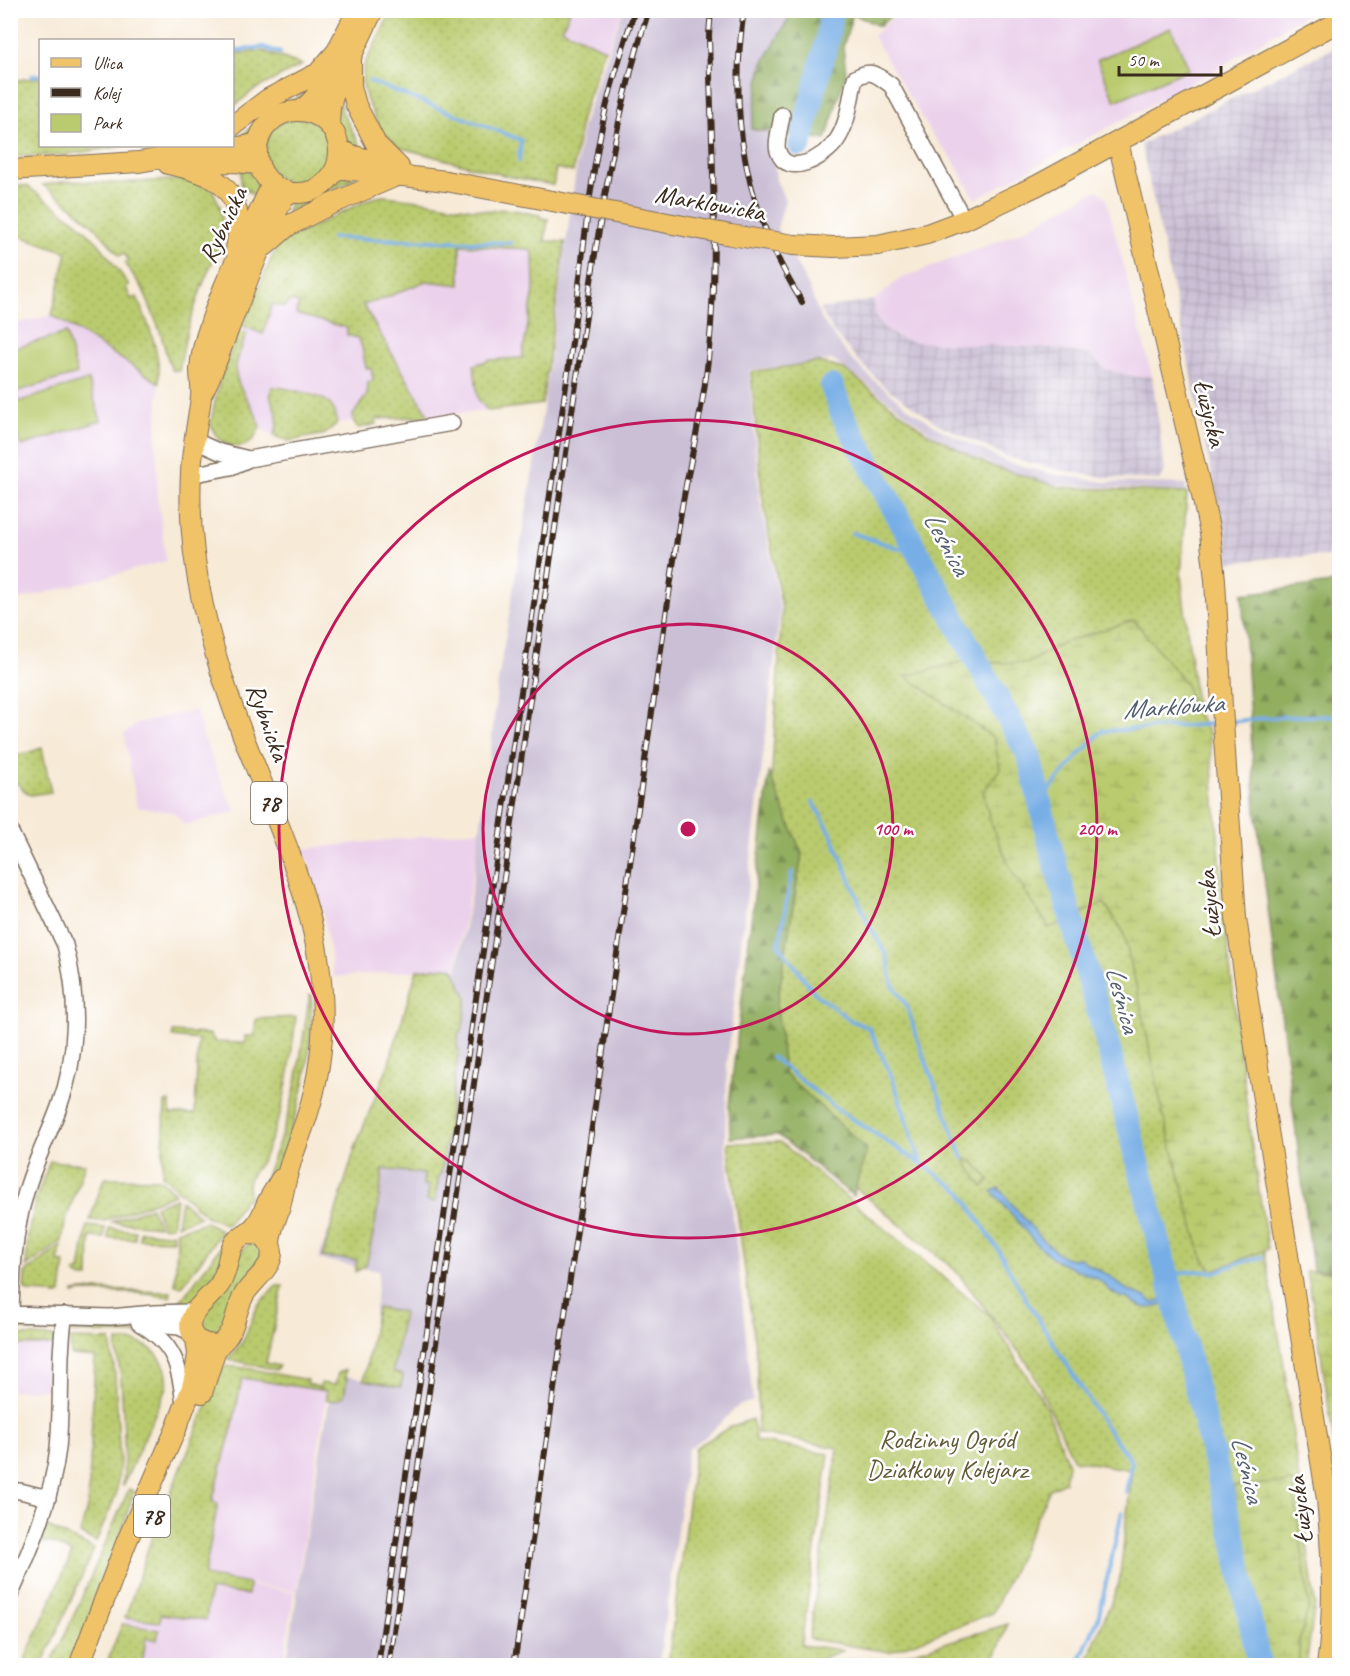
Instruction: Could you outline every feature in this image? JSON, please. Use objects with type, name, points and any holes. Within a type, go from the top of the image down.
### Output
[{"type":"main road","points":[[329,126],[330,108],[358,10]]},
{"type":"main road","points":[[301,111],[315,100],[373,10]]},
{"type":"main road","name":"Marklowicka","points":[[337,159],[775,242],[822,247],[861,246],[900,241],[964,220],[1038,185],[1340,21]]},
{"type":"main road","points":[[234,124],[268,99],[318,73],[344,53]]},
{"type":"main road","points":[[259,252],[288,226],[398,172],[376,144],[356,105],[344,53]]},
{"type":"main road","points":[[301,111],[315,114],[329,126],[336,136],[337,159],[328,180],[317,188],[304,192],[280,187],[261,170],[257,154],[258,143],[262,132],[274,119],[288,112],[301,111]]},
{"type":"main road","name":"Łużycka","points":[[1118,142],[1210,533],[1238,929],[1258,1074],[1327,1499],[1332,1552],[1332,1612],[1327,1665]]},
{"type":"main road","points":[[10,170],[173,159],[258,143]]},
{"type":"main road","points":[[173,159],[201,147]]},
{"type":"main road","points":[[173,159],[259,164]]},
{"type":"main road","points":[[173,159],[208,175],[227,190],[238,214],[235,260]]},
{"type":"main road","name":"Rybnicka","points":[[202,394],[212,376],[259,252],[280,187]]},
{"type":"main road","name":"Rybnicka","points":[[270,1245],[270,1234],[280,1206],[289,1167],[309,1111],[317,1072],[323,1026],[322,991],[319,963],[306,905],[225,687],[207,626],[194,551],[190,475],[193,440],[202,394],[200,367],[208,328],[235,260],[280,187]]},
{"type":"main road","name":"Rybnicka","points":[[246,1234],[254,1228],[289,1167]]},
{"type":"main road","points":[[246,1234],[262,1236],[270,1245]]},
{"type":"main road","name":"78","points":[[79,1665],[126,1544],[184,1407],[195,1374],[198,1354],[191,1321],[197,1310],[222,1281],[233,1246],[240,1237],[246,1234]]},
{"type":"main road","name":"78","points":[[92,1665],[205,1386],[215,1352],[230,1335],[236,1312],[245,1292],[269,1263],[272,1251],[270,1245]]},
{"type":"main road","points":[[194,1336],[206,1345],[220,1344]]},
{"type":"street","points":[[782,115],[777,150],[783,160],[795,165],[810,163],[837,142],[846,123],[855,78],[865,72],[874,73],[891,86],[964,220]]},
{"type":"street","points":[[190,475],[231,467],[249,459],[452,423]]},
{"type":"street","points":[[193,440],[219,452],[249,459]]},
{"type":"street","points":[[10,831],[65,945],[70,965],[74,1017],[72,1057],[68,1080],[26,1191],[19,1221],[14,1258],[11,1314],[110,1317],[197,1310]]},
{"type":"street","points":[[10,1596],[24,1565],[48,1498],[58,1446],[62,1334],[65,1316]]},
{"type":"street","points":[[110,1317],[179,1327],[194,1336]]},
{"type":"street","points":[[140,1323],[160,1338],[174,1356],[180,1372],[184,1407]]},
{"type":"street","points":[[10,1491],[20,1491],[48,1498]]},
{"type":"shaded area","points":[[1043,10],[1311,11],[1217,69],[975,199],[952,158],[933,136],[873,36],[900,11],[1006,11],[1015,16]]},
{"type":"shaded area","points":[[522,11],[622,11],[608,50]]},
{"type":"shaded area","points":[[623,11],[800,11],[772,136],[776,180],[785,200],[777,229],[809,287],[820,317],[850,358],[875,381],[911,410],[940,429],[1009,463],[1058,475],[1104,482],[1185,484],[1186,492],[1051,484],[1005,470],[931,433],[832,360],[749,370],[759,495],[780,611],[727,1064],[725,1143],[753,1401],[738,1406],[709,1434],[688,1449],[659,1665],[286,1666],[331,1391],[340,1375],[365,1379],[370,1355],[379,1271],[318,1259],[373,1113],[417,974],[457,969],[470,900],[498,681],[543,410],[582,127]]},
{"type":"shaded area","points":[[1339,45],[1339,556],[1278,557],[1230,563],[1141,144]]},
{"type":"shaded area","points":[[1097,190],[1106,198],[1152,376],[1136,377],[1105,369],[1091,355],[1052,348],[913,342],[896,336],[883,327],[876,318],[874,300],[900,279],[1016,234]]},
{"type":"shaded area","points":[[460,245],[528,249],[533,253],[534,291],[522,358],[490,360],[478,399],[488,411],[337,423],[337,420],[270,400],[277,416],[274,436],[260,428],[259,420],[238,382],[236,369],[246,333],[241,332],[264,277],[380,300],[426,281],[460,285]]},
{"type":"shaded area","points":[[874,300],[876,317],[883,327],[896,336],[913,342],[1052,348],[1091,355],[1105,369],[1136,377],[1152,376],[1165,471],[1160,480],[1108,478],[1059,470],[1007,457],[938,424],[884,386],[834,333],[820,309]]},
{"type":"shaded area","points":[[52,315],[159,383],[156,438],[158,500],[166,561],[11,602],[11,325]]},
{"type":"shaded area","points":[[196,710],[203,736],[229,799],[237,811],[185,825],[173,812],[137,807],[124,734],[138,723]]},
{"type":"shaded area","points":[[480,830],[456,967],[333,977],[321,901],[304,849]]},
{"type":"shaded area","points":[[10,1345],[54,1345],[54,1389],[11,1391]]},
{"type":"shaded area","points":[[238,1377],[327,1391],[296,1591],[204,1577],[218,1504],[186,1499]]},
{"type":"shaded area","points":[[143,1571],[294,1592],[283,1665],[108,1666]]},
{"type":"green space","points":[[392,11],[570,11],[562,29],[605,49],[581,118],[573,172],[556,168],[553,185],[507,176],[398,147],[382,131],[367,101],[362,82],[364,65]]},
{"type":"green space","points":[[793,11],[897,11],[879,26],[853,14],[843,47],[846,72],[826,140],[751,129],[762,65]]},
{"type":"green space","points":[[1171,28],[1189,69],[1115,101],[1097,60]]},
{"type":"green space","points":[[263,51],[302,65],[254,90],[234,106],[234,54]]},
{"type":"green space","points":[[39,77],[39,147],[118,147],[64,155],[20,157],[14,154],[10,150],[11,81]]},
{"type":"green space","points":[[314,89],[295,105],[267,117],[251,136],[240,137],[271,111]]},
{"type":"green space","points":[[339,100],[343,114],[363,151],[343,142],[335,124]]},
{"type":"green space","points":[[298,118],[311,121],[321,128],[328,138],[331,151],[328,164],[321,174],[311,181],[298,184],[285,181],[275,174],[268,164],[265,151],[268,138],[275,128],[285,121]]},
{"type":"green space","points":[[241,167],[256,175],[260,187],[259,199],[241,186]]},
{"type":"green space","points":[[344,176],[356,178],[286,213],[290,202],[309,197]]},
{"type":"green space","points":[[189,179],[205,184],[213,191],[220,206],[224,228],[187,330],[179,371],[172,370],[160,331],[143,289],[125,263],[128,260],[124,253],[120,256],[95,227],[43,185],[68,181],[117,183]]},
{"type":"green space","points":[[11,185],[27,186],[77,222],[99,244],[129,285],[126,287],[131,299],[137,297],[156,349],[159,383],[52,315],[67,252],[11,233]]},
{"type":"green space","points":[[382,196],[478,210],[516,210],[548,219],[545,241],[565,242],[542,404],[488,411],[478,399],[474,365],[490,360],[522,358],[534,291],[533,253],[528,249],[460,245],[460,285],[426,281],[363,305],[429,416],[376,419],[377,424],[359,428],[356,426],[353,415],[367,395],[368,382],[373,381],[371,368],[366,368],[358,338],[347,335],[347,328],[296,314],[299,303],[291,301],[284,307],[272,304],[263,334],[243,326],[278,246],[295,233],[300,233],[369,199]]},
{"type":"green space","points":[[241,332],[247,333],[237,362],[236,374],[241,390],[255,412],[260,428],[253,440],[247,444],[233,446],[226,444],[216,435],[211,421],[220,378]]},
{"type":"green space","points":[[66,333],[77,374],[11,393],[11,349]]},
{"type":"green space","points":[[818,362],[844,369],[926,432],[988,465],[1060,487],[1187,493],[1181,576],[1248,1155],[1284,1365],[1315,1605],[1306,1665],[1083,1665],[1119,1583],[1132,1470],[1074,1460],[1029,1365],[956,1271],[786,1130],[773,994],[771,786],[782,609],[762,494],[751,372]]},
{"type":"green space","points":[[88,380],[101,421],[21,446],[11,404]]},
{"type":"green space","points":[[272,387],[323,399],[332,406],[337,423],[325,434],[289,441],[274,436],[277,418],[271,398]]},
{"type":"green space","points":[[1339,582],[1340,1270],[1313,1270],[1256,812],[1242,594]]},
{"type":"green space","points":[[1134,620],[1186,684],[1191,703],[1209,733],[1228,950],[1250,1134],[1268,1249],[1211,1271],[1200,1252],[1163,1114],[1123,931],[1104,903],[1049,928],[1011,870],[991,823],[983,792],[1000,769],[994,738],[906,676],[961,662],[1028,663],[1062,643]]},
{"type":"green space","points":[[42,748],[51,792],[30,795],[15,780],[11,758]]},
{"type":"green space","points":[[769,773],[802,854],[777,1004],[784,1073],[867,1149],[853,1196],[778,1135],[730,1138],[729,1105]]},
{"type":"green space","points":[[453,968],[467,998],[462,1032],[459,1032],[457,1048],[459,1049],[435,1202],[427,1201],[429,1186],[423,1185],[424,1174],[383,1169],[366,1266],[355,1272],[357,1260],[322,1257],[356,1145],[388,1066],[417,970]]},
{"type":"green space","points":[[310,995],[312,995],[310,1047],[302,1094],[287,1142],[262,1205],[258,1201],[293,1095]]},
{"type":"green space","points":[[296,1017],[281,1112],[263,1159],[250,1177],[249,1198],[245,1199],[227,1225],[206,1216],[162,1175],[165,1102],[170,1101],[170,1114],[195,1114],[198,1040],[173,1037],[173,1032],[209,1034],[216,1042],[245,1043],[245,1036],[254,1036],[256,1019]]},
{"type":"green space","name":"Rodzinny Ogród Działkowy Kolejarz","points":[[780,1142],[988,1314],[1046,1406],[1068,1464],[1065,1482],[1050,1489],[993,1613],[889,1652],[809,1639],[838,1448],[757,1433],[757,1361],[728,1143]]},
{"type":"green space","points":[[963,1158],[973,1161],[990,1180],[983,1187]]},
{"type":"green space","points":[[50,1161],[85,1164],[65,1223],[62,1241],[26,1267],[28,1235],[36,1198]]},
{"type":"green space","points":[[106,1178],[160,1179],[175,1194],[104,1221],[90,1220]]},
{"type":"green space","points":[[176,1198],[172,1226],[162,1227],[155,1206]]},
{"type":"green space","points":[[181,1200],[200,1217],[177,1225]]},
{"type":"green space","points":[[151,1207],[159,1226],[111,1222]]},
{"type":"green space","points":[[253,1214],[195,1303],[176,1309],[177,1304],[239,1222]]},
{"type":"green space","points":[[206,1222],[222,1231],[183,1285],[175,1285],[176,1231]]},
{"type":"green space","points":[[87,1226],[105,1228],[104,1238],[90,1237],[89,1278],[82,1278],[75,1274],[75,1271],[80,1271]]},
{"type":"green space","points":[[109,1228],[135,1231],[135,1239],[108,1238]]},
{"type":"green space","points":[[140,1231],[172,1233],[173,1240],[139,1239]]},
{"type":"green space","points":[[249,1244],[258,1247],[262,1256],[223,1327],[216,1334],[207,1334],[201,1327],[203,1316],[243,1249]]},
{"type":"green space","points":[[62,1245],[58,1262],[65,1263],[61,1294],[55,1296],[48,1293],[28,1292],[24,1288],[25,1273]]},
{"type":"green space","points":[[1306,1271],[1339,1272],[1339,1477],[1316,1320]]},
{"type":"green space","points":[[279,1285],[283,1286],[266,1363],[279,1366],[276,1370],[228,1359],[243,1341],[258,1305]]},
{"type":"green space","points":[[94,1290],[171,1292],[170,1297],[137,1293],[82,1292],[74,1294],[74,1292]]},
{"type":"green space","points":[[377,1308],[403,1312],[393,1372],[403,1375],[401,1387],[364,1380]]},
{"type":"green space","points":[[11,1323],[42,1324],[49,1326],[51,1331],[11,1329]]},
{"type":"green space","points":[[82,1327],[117,1328],[133,1332],[150,1340],[136,1334],[71,1332]]},
{"type":"green space","points":[[11,1335],[55,1337],[55,1344],[11,1345]]},
{"type":"green space","points":[[70,1339],[110,1340],[115,1374],[120,1462],[116,1495],[96,1542],[80,1534],[88,1504],[95,1357],[71,1355]]},
{"type":"green space","points":[[117,1341],[136,1342],[156,1353],[164,1365],[167,1379],[167,1387],[123,1486],[124,1432]]},
{"type":"green space","points":[[225,1366],[308,1380],[307,1384],[320,1387],[321,1383],[335,1385],[338,1373],[346,1370],[344,1396],[335,1400],[326,1400],[326,1391],[242,1378],[233,1424],[212,1502],[218,1503],[204,1576],[249,1584],[248,1595],[210,1590],[206,1620],[161,1614],[160,1622],[125,1618],[150,1543]]},
{"type":"green space","points":[[752,1419],[756,1441],[829,1454],[801,1645],[844,1650],[810,1665],[668,1665],[695,1448],[730,1427]]},
{"type":"green space","points":[[1293,1482],[1309,1606],[1299,1641],[1299,1665],[1270,1665],[1233,1486]]},
{"type":"green space","points":[[129,1489],[134,1491],[119,1541],[72,1665],[50,1666],[78,1606]]},
{"type":"green space","points":[[44,1525],[94,1549],[42,1665],[22,1666],[72,1553],[52,1543],[37,1542]]},
{"type":"green space","points":[[122,1624],[159,1630],[157,1640],[146,1638],[142,1665],[106,1665]]},
{"type":"green space","points":[[1008,1624],[992,1665],[840,1665],[846,1660],[891,1659]]},
{"type":"water","points":[[999,1188],[1031,1227],[1059,1254],[1067,1258],[1081,1258],[1126,1289],[1154,1303],[1173,1295],[1174,1301],[1150,1308],[1142,1307],[1113,1293],[1098,1279],[1058,1262],[1036,1244],[992,1191]]},
{"type":"waterway","name":"Leśnica","points":[[800,145],[827,41],[832,10]]},
{"type":"waterway","points":[[234,51],[263,47],[280,53]]},
{"type":"waterway","points":[[32,76],[39,75]]},
{"type":"waterway","points":[[369,81],[521,140],[519,161]]},
{"type":"waterway","points":[[332,238],[511,243]]},
{"type":"waterway","name":"Leśnica","points":[[832,386],[842,414],[1029,756],[1051,849],[1103,1027],[1178,1316],[1234,1539],[1260,1666]]},
{"type":"waterway","points":[[852,533],[919,555]]},
{"type":"waterway","name":"Marklówka","points":[[1230,722],[1285,716],[1340,717]]},
{"type":"waterway","name":"Marklówka","points":[[1040,801],[1102,731],[1216,724]]},
{"type":"waterway","points":[[813,802],[831,833],[867,921],[887,956],[892,983],[907,1006],[963,1158]]},
{"type":"waterway","points":[[792,872],[779,945],[815,993],[850,1020],[869,1028],[892,1077],[921,1163],[961,1192],[1106,1427],[1132,1462],[1126,1492]]},
{"type":"waterway","points":[[772,1057],[837,1109],[920,1163]]},
{"type":"waterway","points":[[1168,1276],[1192,1271],[1216,1272],[1238,1263],[1263,1257]]},
{"type":"waterway","points":[[1077,1666],[1098,1619],[1122,1512]]},
{"type":"railway","points":[[378,1666],[568,372],[593,174],[609,96],[635,10]]},
{"type":"railway","points":[[389,1666],[595,254],[624,100],[649,10]]},
{"type":"railway","points":[[514,1666],[679,525],[707,368],[714,244],[709,35],[711,10]]},
{"type":"railway","points":[[744,10],[738,88],[740,125],[746,162],[754,197],[767,233],[782,267],[802,302]]}]
